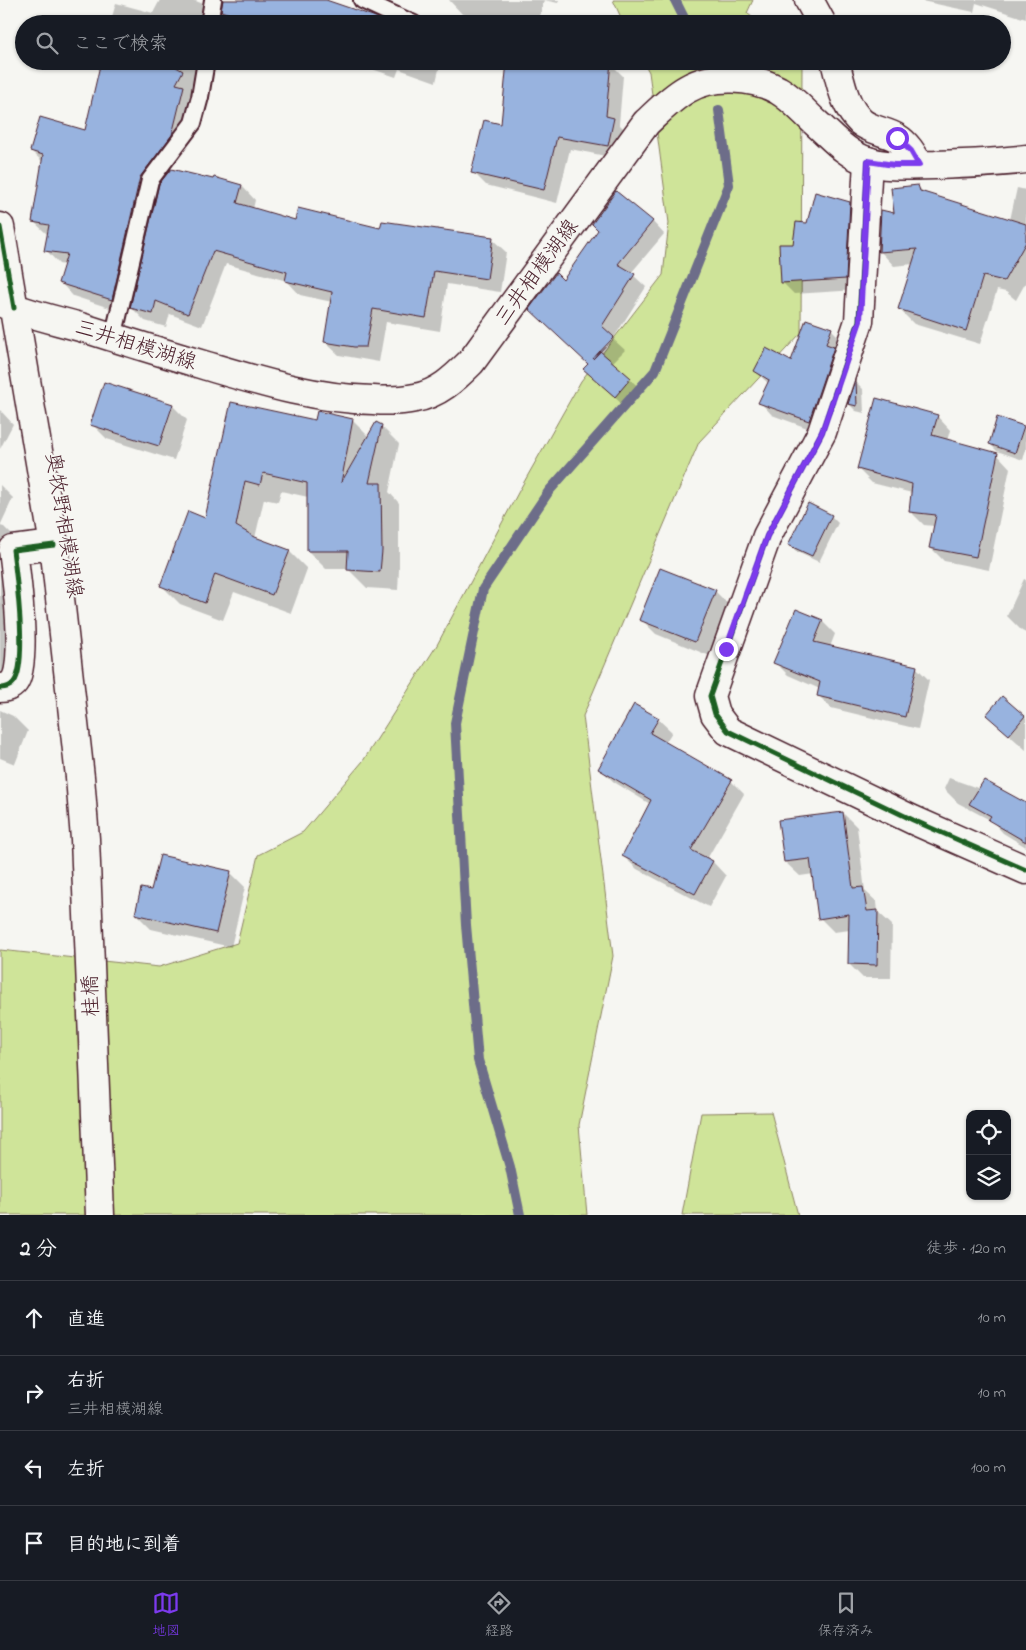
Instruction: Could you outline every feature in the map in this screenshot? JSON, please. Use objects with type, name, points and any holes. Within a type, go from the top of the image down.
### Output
[{"type":"main road","points":[[809,0],[817,15]]},
{"type":"main road","points":[[837,70],[844,96],[852,111],[872,129],[897,138],[911,151],[919,165]]},
{"type":"main road","name":"三井相模湖線","points":[[7,305],[113,338],[303,392],[347,400],[394,401],[434,393],[454,379],[471,362],[646,123],[666,104],[698,83],[747,80],[764,84],[780,91],[850,153],[868,161],[894,165],[919,165],[1026,160]]},
{"type":"main road","points":[[868,161],[860,321],[822,432],[767,536],[710,696],[715,714],[728,731],[914,820],[1026,870]]},
{"type":"main road","name":"奥牧野相模湖線","points":[[0,227],[7,305],[54,545],[80,777]]},
{"type":"main road","points":[[0,688],[4,688],[14,681],[18,667],[21,612],[13,550],[54,545]]},
{"type":"main road","name":"桂橋","points":[[80,777],[85,839],[100,1215]]},
{"type":"lane","points":[[211,15],[214,0]]},
{"type":"lane","points":[[362,0],[394,15]]},
{"type":"lane","points":[[113,338],[150,180],[193,123],[204,70]]},
{"type":"green space","points":[[613,0],[753,0],[747,13],[749,15],[620,15]]},
{"type":"green space","points":[[648,70],[802,70],[801,333],[699,442],[583,716],[613,956],[579,1125],[587,1215],[0,1215],[0,950],[159,967],[237,943],[258,855],[303,832],[363,761],[437,645],[519,491],[581,381],[663,275],[669,223]]},
{"type":"green space","points":[[771,1112],[798,1215],[682,1215],[701,1113]]},
{"type":"building","points":[[223,0],[326,0],[370,15],[233,15],[221,11]]},
{"type":"building","points":[[99,70],[183,71],[176,84],[184,86],[172,135],[140,177],[112,300],[58,283],[67,254],[44,251],[49,225],[32,222],[43,155],[30,151],[40,117],[85,130]]},
{"type":"building","points":[[506,70],[610,70],[606,116],[614,118],[608,146],[557,137],[544,190],[471,173],[484,120],[501,124]]},
{"type":"building","points":[[171,169],[213,179],[214,177],[242,185],[237,203],[295,220],[298,208],[380,228],[382,221],[493,237],[487,279],[434,271],[426,318],[373,309],[366,347],[324,342],[332,292],[285,281],[287,272],[213,251],[188,314],[156,301],[153,314],[130,308],[159,184]]},
{"type":"building","points":[[918,185],[920,191],[1026,224],[1026,242],[1004,281],[983,276],[966,331],[898,309],[917,249],[879,252],[881,210],[894,213],[891,188]]},
{"type":"building","points":[[616,191],[653,221],[618,264],[635,274],[602,326],[614,337],[600,351],[631,378],[615,397],[583,369],[588,364],[529,309],[556,273],[563,280],[598,230],[592,224]]},
{"type":"building","points":[[815,192],[850,202],[846,279],[781,283],[779,244],[793,244],[796,222],[807,223]]},
{"type":"building","points":[[806,319],[832,328],[826,344],[834,347],[809,421],[758,403],[769,380],[754,371],[766,348],[791,361]]},
{"type":"building","points":[[856,380],[857,406],[848,404]]},
{"type":"building","points":[[104,382],[173,404],[159,446],[90,425]]},
{"type":"building","points":[[876,398],[938,415],[932,435],[998,453],[976,557],[929,548],[936,515],[909,512],[912,484],[857,469]]},
{"type":"building","points":[[231,402],[315,420],[317,411],[353,419],[341,483],[376,422],[382,425],[369,483],[381,483],[382,551],[380,572],[347,570],[348,551],[307,551],[307,483],[263,473],[260,485],[245,481],[236,526],[255,537],[290,550],[272,595],[215,574],[205,603],[160,586],[188,511],[205,518]]},
{"type":"building","points":[[997,417],[1024,426],[1015,453],[989,444]]},
{"type":"building","points":[[808,503],[832,515],[812,556],[788,545]]},
{"type":"building","points":[[660,568],[716,590],[695,642],[639,620]]},
{"type":"building","points":[[796,609],[823,620],[814,642],[917,666],[905,717],[817,696],[820,682],[773,663]]},
{"type":"building","points":[[1002,696],[1025,716],[1009,735],[986,715]]},
{"type":"building","points":[[634,704],[659,718],[650,733],[732,780],[691,850],[713,861],[695,894],[622,856],[651,800],[598,769]]},
{"type":"building","points":[[984,780],[1026,803],[1026,842],[988,820],[991,816],[969,804]]},
{"type":"building","points":[[843,812],[853,888],[863,887],[867,911],[878,910],[877,965],[848,964],[849,914],[818,919],[810,859],[784,862],[778,820]]},
{"type":"building","points":[[160,855],[231,871],[216,933],[135,914],[141,888],[151,890]]},
{"type":"waterway","points":[[675,0],[682,15]]},
{"type":"waterway","points":[[520,1215],[510,1167],[478,1060],[466,925],[455,723],[483,589],[549,491],[655,371],[729,185],[719,110]]},
{"type":"cycle path","points":[[868,161],[859,321],[822,432],[767,536],[710,696],[715,714],[728,731],[913,820],[1026,870]]},
{"type":"cycle path","points":[[0,227],[14,308]]},
{"type":"cycle path","points":[[0,688],[11,685],[14,682],[18,672],[20,657],[20,618],[13,550],[54,545]]},
{"type":"route","points":[[726,649],[767,536],[822,432],[860,321],[868,161],[894,165],[919,165],[911,151],[897,138]]}]
